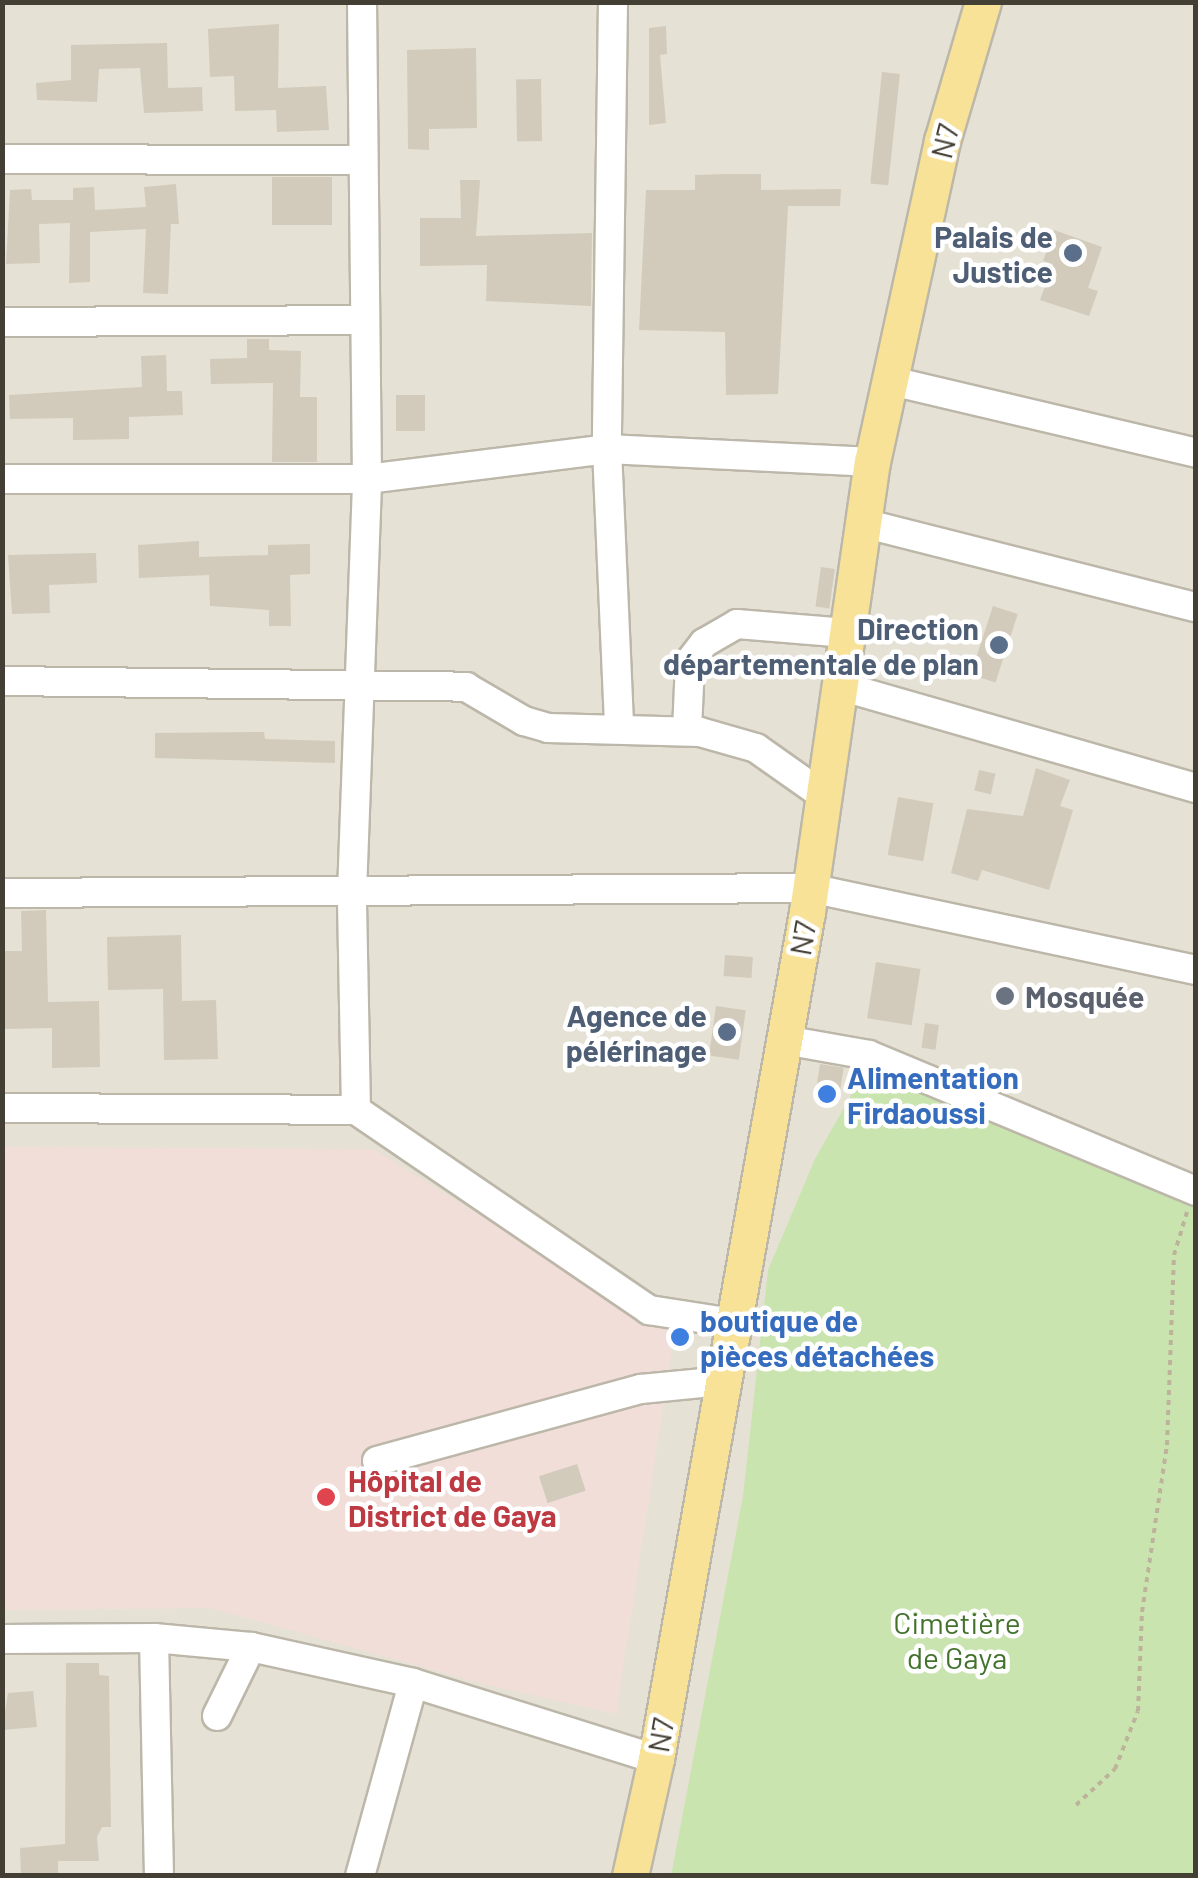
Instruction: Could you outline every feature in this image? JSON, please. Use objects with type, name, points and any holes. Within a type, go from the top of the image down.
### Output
[{"type":"main road","name":"N7","points":[[630,1876],[656,1759],[784,1040],[872,462],[942,140],[984,2]]},
{"type":"street","points":[[356,1110],[352,892],[367,479],[362,2]]},
{"type":"street","points":[[613,2],[607,450],[618,726]]},
{"type":"street","points":[[2,158],[364,160]]},
{"type":"street","points":[[2,322],[365,320]]},
{"type":"street","points":[[892,381],[1196,452]]},
{"type":"street","points":[[2,479],[367,479],[607,450],[872,462]]},
{"type":"street","points":[[864,523],[1196,607]]},
{"type":"street","points":[[687,731],[690,662],[704,643],[738,624],[847,634]]},
{"type":"street","points":[[2,681],[360,683],[393,690],[466,687],[536,725],[687,731],[756,748],[824,796]]},
{"type":"street","points":[[840,686],[1196,788]]},
{"type":"street","points":[[2,892],[810,888],[1196,970]]},
{"type":"street","points":[[784,1040],[869,1054],[1194,1197]]},
{"type":"street","points":[[2,1108],[356,1110],[649,1310],[732,1323]]},
{"type":"street","points":[[376,1461],[640,1389],[722,1381]]},
{"type":"street","points":[[2,1639],[154,1638],[251,1647],[413,1683],[656,1759]]},
{"type":"street","points":[[154,1638],[159,1876]]},
{"type":"street","points":[[217,1716],[251,1647]]},
{"type":"street","points":[[360,1876],[413,1683]]},
{"type":"path","points":[[1076,1805],[1115,1769],[1138,1711],[1142,1612],[1168,1445],[1174,1255],[1194,1197]]},
{"type":"shaded area","points":[[3,3],[1195,3],[1195,1875],[3,1875]]},
{"type":"shaded area","name":"Hôpital de District de Gaya","points":[[2,1147],[373,1149],[674,1336],[616,1714],[487,1685],[211,1608],[3,1610]]},
{"type":"green space","name":"Cimetière de Gaya","points":[[877,1075],[1195,1205],[1195,1875],[671,1876],[743,1496],[768,1270],[815,1159],[859,1081],[874,1084]]},
{"type":"building","points":[[279,24],[278,88],[326,86],[329,130],[277,132],[276,110],[235,111],[234,76],[210,77],[208,29]]},
{"type":"building","points":[[666,26],[667,54],[660,55],[666,123],[649,125],[649,28]]},
{"type":"building","points":[[167,43],[168,88],[202,87],[203,111],[144,113],[140,68],[99,69],[97,102],[37,100],[36,83],[71,80],[71,45]]},
{"type":"building","points":[[476,48],[477,128],[429,129],[429,150],[408,149],[407,50]]},
{"type":"building","points":[[882,72],[900,74],[888,185],[870,183]]},
{"type":"building","points":[[516,79],[541,79],[542,141],[517,141]]},
{"type":"building","points":[[761,174],[761,190],[841,189],[840,206],[788,206],[778,394],[726,395],[725,332],[639,330],[646,190],[695,190],[695,175]]},
{"type":"building","points":[[272,177],[332,177],[332,225],[272,225]]},
{"type":"building","points":[[460,180],[480,180],[476,236],[592,233],[591,306],[486,301],[487,265],[420,266],[420,218],[461,218]]},
{"type":"building","points":[[176,184],[179,224],[171,224],[168,294],[143,293],[146,229],[90,232],[90,282],[69,283],[70,223],[39,224],[40,263],[6,264],[10,190],[31,189],[32,200],[73,200],[73,188],[94,187],[95,210],[146,207],[144,187]]},
{"type":"building","points":[[1054,230],[1102,247],[1088,288],[1098,291],[1089,316],[1040,300],[1053,264],[1043,261]]},
{"type":"building","points":[[247,339],[269,339],[269,350],[301,351],[300,397],[317,397],[317,462],[272,462],[273,383],[211,384],[210,359],[247,358]]},
{"type":"building","points":[[166,355],[167,391],[182,391],[183,415],[129,417],[129,439],[73,440],[73,418],[10,419],[9,395],[142,387],[141,356]]},
{"type":"building","points":[[396,395],[425,395],[425,431],[396,431]]},
{"type":"building","points":[[199,541],[199,557],[268,555],[268,545],[310,544],[310,574],[290,575],[291,626],[269,626],[269,610],[210,606],[209,575],[139,578],[138,545]]},
{"type":"building","points":[[96,553],[97,583],[49,585],[50,613],[12,614],[8,555]]},
{"type":"building","points":[[821,567],[835,569],[829,609],[815,607]]},
{"type":"building","points":[[993,606],[1018,614],[995,683],[971,674]]},
{"type":"building","points":[[264,732],[265,739],[335,741],[335,763],[155,758],[155,733]]},
{"type":"building","points":[[1036,768],[1070,780],[1060,806],[1073,810],[1049,890],[982,870],[978,881],[951,873],[967,809],[1023,816]]},
{"type":"building","points":[[979,770],[996,774],[991,794],[974,790]]},
{"type":"building","points":[[898,797],[933,803],[923,861],[888,855]]},
{"type":"building","points":[[46,910],[48,1002],[99,1001],[100,1067],[52,1068],[52,1028],[2,1029],[2,951],[22,951],[21,911]]},
{"type":"building","points":[[181,935],[182,1001],[216,1000],[218,1059],[164,1060],[163,989],[108,990],[107,937]]},
{"type":"building","points":[[725,955],[753,957],[751,978],[724,976]]},
{"type":"building","points":[[876,962],[920,969],[912,1025],[867,1018]]},
{"type":"building","points":[[716,1006],[746,1010],[739,1060],[709,1056]]},
{"type":"building","points":[[925,1023],[939,1025],[935,1050],[922,1048]]},
{"type":"building","points":[[820,1064],[844,1068],[838,1103],[814,1100]]},
{"type":"building","points":[[577,1464],[586,1491],[548,1503],[539,1476]]},
{"type":"building","points":[[66,1663],[99,1663],[99,1675],[109,1676],[111,1827],[102,1827],[97,1837],[99,1861],[58,1861],[58,1875],[21,1875],[20,1848],[65,1844]]},
{"type":"building","points":[[33,1691],[37,1727],[2,1730],[8,1693]]},
{"type":"place","name":"Palais de Justice","points":[[1073,253]]},
{"type":"place","name":"Direction départementale de plan","points":[[999,645]]},
{"type":"place","name":"Mosquée","points":[[1005,996]]},
{"type":"place","name":"Agence de pélérinage","points":[[727,1032]]},
{"type":"place","name":"Alimentation Firdaoussi","points":[[827,1094]]},
{"type":"place","name":"boutique de pièces détachées","points":[[680,1337]]},
{"type":"place","name":"Hôpital de District de Gaya","points":[[326,1497]]}]
